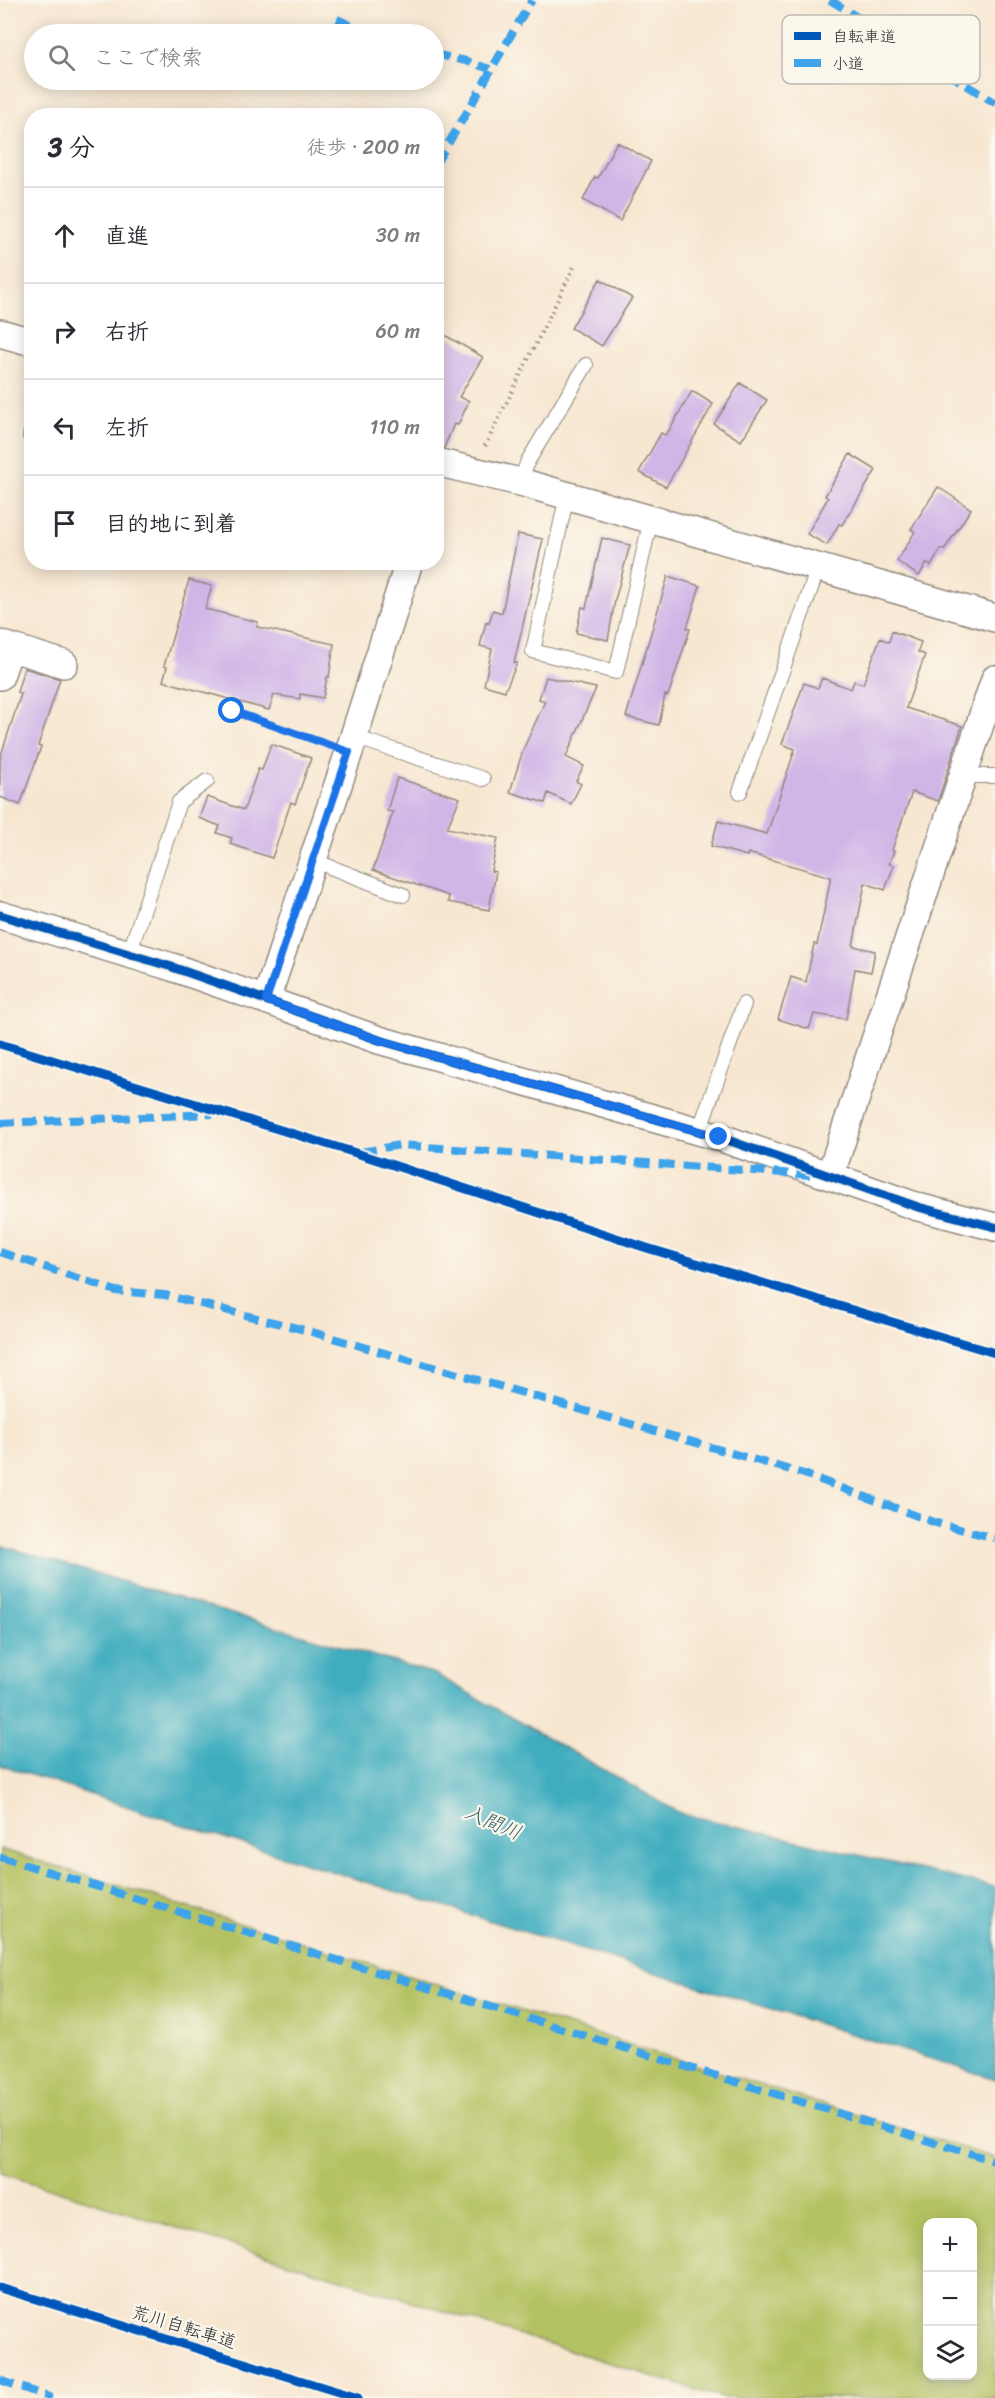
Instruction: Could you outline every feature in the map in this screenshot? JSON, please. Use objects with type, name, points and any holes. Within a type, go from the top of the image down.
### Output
[{"type":"street","points":[[0,333],[24,340]]},
{"type":"street","points":[[444,467],[474,470],[567,495],[995,618]]},
{"type":"street","points":[[266,1000],[406,570]]},
{"type":"street","points":[[0,676],[5,645],[64,664]]},
{"type":"street","points":[[830,1176],[995,679]]},
{"type":"street","points":[[0,915],[129,954],[379,1040],[699,1131],[918,1208],[995,1227]]},
{"type":"lane","points":[[519,482],[528,461],[586,365]]},
{"type":"lane","points":[[567,495],[533,651],[616,672],[651,519]]},
{"type":"lane","points":[[740,792],[818,568]]},
{"type":"lane","points":[[351,744],[483,779]]},
{"type":"lane","points":[[963,776],[995,776]]},
{"type":"lane","points":[[129,954],[179,802],[207,781]]},
{"type":"lane","points":[[312,860],[403,895]]},
{"type":"lane","points":[[699,1131],[744,1004]]},
{"type":"path","points":[[474,470],[574,267]]},
{"type":"path","points":[[232,711],[351,744]]},
{"type":"green space","points":[[0,1849],[995,2158],[995,2398],[722,2398],[0,2173]]},
{"type":"water","name":"入間川","points":[[0,1545],[435,1674],[680,1813],[995,1887],[995,2079],[196,1829],[0,1765]]},
{"type":"building","points":[[617,142],[651,161],[620,221],[583,200],[595,177],[598,178]]},
{"type":"building","points":[[600,279],[632,298],[602,346],[571,328]]},
{"type":"building","points":[[444,335],[483,357],[459,397],[469,401],[458,425],[454,424],[444,448]]},
{"type":"building","points":[[740,383],[767,400],[741,441],[714,424]]},
{"type":"building","points":[[692,391],[713,404],[666,487],[639,472],[661,433],[665,435],[670,429]]},
{"type":"building","points":[[850,454],[876,470],[827,545],[807,534],[828,498],[825,496]]},
{"type":"building","points":[[938,487],[971,509],[944,550],[941,549],[931,566],[927,563],[919,576],[897,561],[915,532],[911,529]]},
{"type":"building","points":[[518,534],[543,539],[514,663],[517,663],[505,691],[484,685],[492,649],[480,646],[486,622],[489,623],[493,610],[502,613]]},
{"type":"building","points":[[602,538],[630,545],[615,600],[608,640],[576,633],[582,607],[586,608]]},
{"type":"building","points":[[668,576],[700,586],[687,628],[690,629],[668,696],[665,695],[659,725],[626,717]]},
{"type":"building","points":[[189,580],[212,586],[205,609],[258,622],[257,627],[334,644],[323,698],[300,694],[300,699],[274,695],[269,710],[163,681],[167,667],[164,666]]},
{"type":"building","points":[[892,631],[921,642],[918,652],[925,655],[906,708],[962,726],[938,801],[912,792],[892,850],[894,851],[889,864],[894,865],[885,890],[865,883],[853,946],[875,951],[871,972],[855,969],[846,1019],[814,1014],[809,1029],[778,1019],[791,977],[806,982],[814,944],[817,945],[831,877],[748,853],[747,856],[711,846],[718,821],[767,834],[795,749],[782,744],[804,683],[818,688],[822,678],[851,689],[854,681],[863,684],[880,638],[889,642]]},
{"type":"building","points":[[24,668],[60,679],[38,746],[41,747],[20,805],[0,797],[0,758],[21,694],[17,692]]},
{"type":"building","points":[[546,677],[596,688],[566,757],[584,766],[576,781],[581,784],[571,804],[548,793],[545,803],[510,792],[523,750],[545,701],[539,699]]},
{"type":"building","points":[[271,744],[311,758],[295,804],[291,802],[272,858],[230,844],[232,838],[217,833],[220,826],[199,818],[207,797],[244,810],[258,769],[262,770]]},
{"type":"building","points":[[397,778],[460,798],[447,828],[498,838],[491,871],[496,872],[489,910],[448,902],[449,896],[373,870],[393,812],[387,811]]},
{"type":"marked path","points":[[444,150],[532,0]]},
{"type":"marked path","points":[[830,0],[854,15]]},
{"type":"marked path","points":[[337,19],[348,24]]},
{"type":"marked path","points":[[444,56],[490,69]]},
{"type":"marked path","points":[[965,84],[995,103]]},
{"type":"marked path","points":[[0,1123],[213,1114]]},
{"type":"marked path","points":[[361,1152],[400,1145],[810,1175]]},
{"type":"marked path","points":[[0,1252],[116,1291],[165,1295],[305,1330],[804,1474],[936,1523],[995,1538]]},
{"type":"marked path","points":[[0,1857],[995,2161]]},
{"type":"marked path","points":[[0,2380],[52,2398]]},
{"type":"cycle path","points":[[0,915],[172,967],[379,1040],[719,1137],[918,1207],[995,1227]]},
{"type":"cycle path","points":[[0,1044],[356,1153],[647,1248],[995,1353]]},
{"type":"cycle path","name":"荒川自転車道","points":[[0,2288],[358,2398]]},
{"type":"route","points":[[232,711],[349,752],[266,1000],[379,1040],[719,1137]]}]
